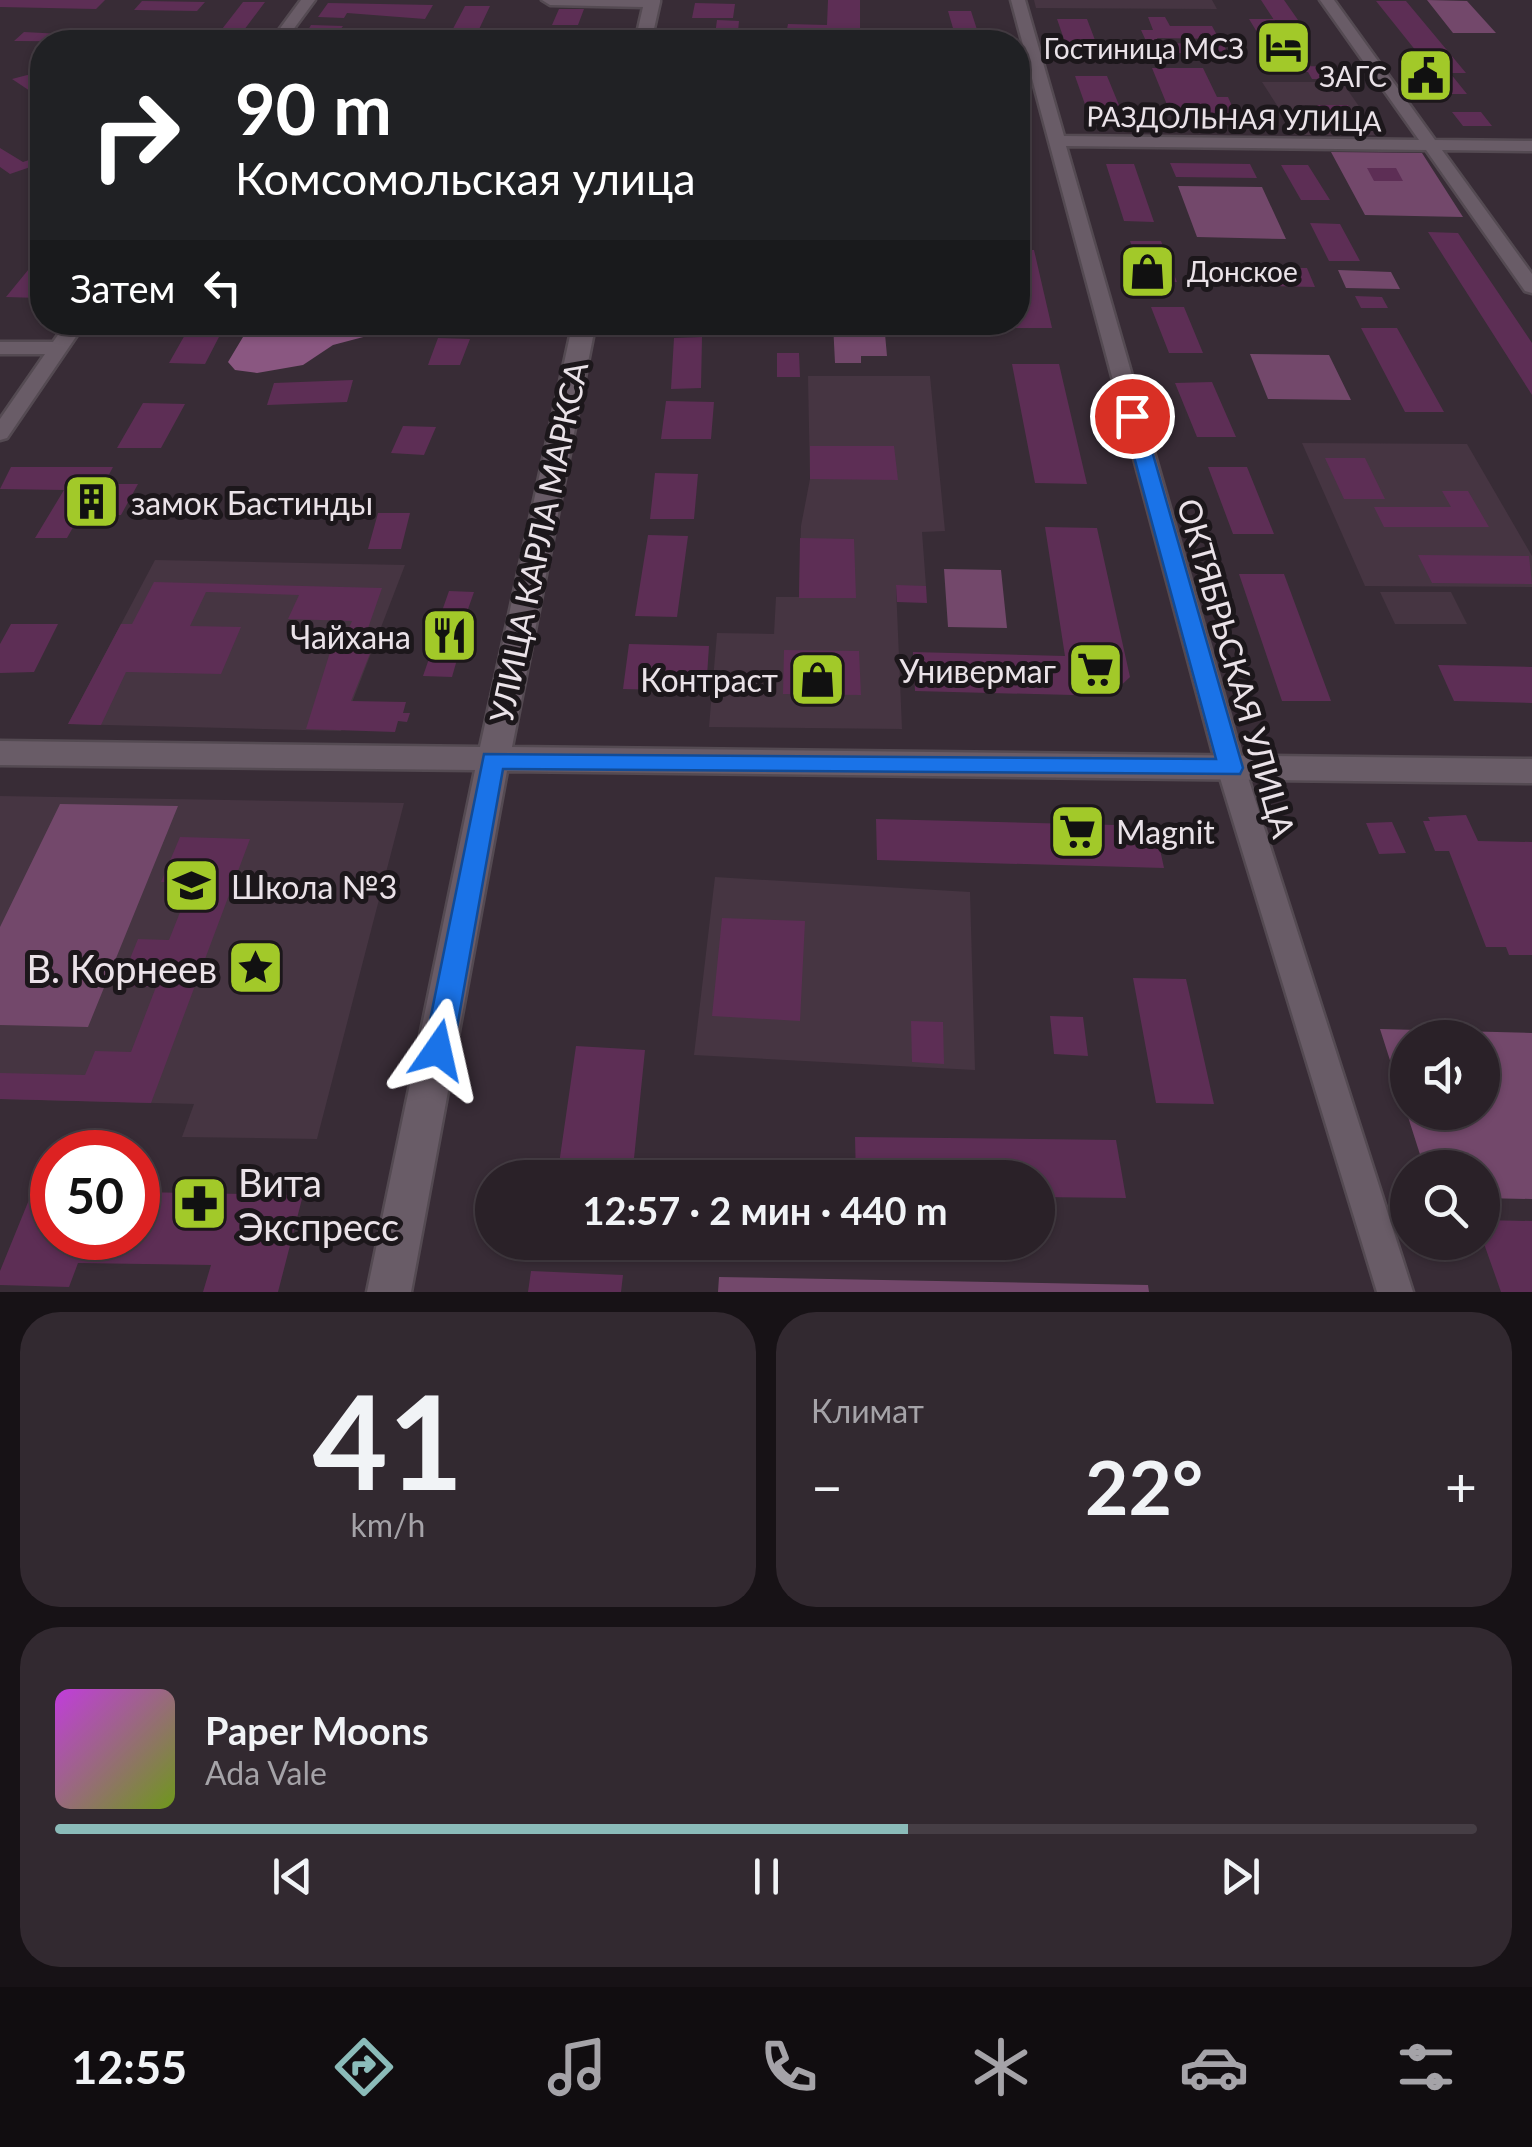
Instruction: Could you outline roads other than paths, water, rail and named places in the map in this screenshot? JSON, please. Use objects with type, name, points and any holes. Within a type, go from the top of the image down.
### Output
[{"type":"street","points":[[285,30],[308,0]]},
{"type":"street","points":[[550,0],[652,1],[646,30]]},
{"type":"street","name":"ОКТЯБРЬСКАЯ УЛИЦА","points":[[1018,0],[1026,30]]},
{"type":"street","points":[[1328,0],[1532,287]]},
{"type":"street","name":"ОКТЯБРЬСКАЯ УЛИЦА","points":[[1030,45],[1231,768],[1395,1292]]},
{"type":"street","name":"РАЗДОЛЬНАЯ УЛИЦА","points":[[1056,141],[1532,146]]},
{"type":"street","points":[[0,434],[69,335]]},
{"type":"street","name":"УЛИЦА КАРЛА МАРКСА","points":[[390,1292],[492,760],[582,335]]},
{"type":"street","points":[[0,348],[60,348]]},
{"type":"street","points":[[0,752],[1532,772]]},
{"type":"place","name":"Гостиница МСЗ","points":[[1283,48]]},
{"type":"place","name":"ЗАГС","points":[[1426,76]]},
{"type":"place","name":"Донское","points":[[1148,271]]},
{"type":"place","name":"замок Бастинды","points":[[92,502]]},
{"type":"place","name":"Чайхана","points":[[450,636]]},
{"type":"place","name":"Универмаг","points":[[1095,670]]},
{"type":"place","name":"Контраст","points":[[817,679]]},
{"type":"place","name":"Magnit","points":[[1077,831]]},
{"type":"place","name":"Школа №3","points":[[192,886]]},
{"type":"place","name":"В. Корнеев","points":[[256,968]]},
{"type":"place","name":"Вита Экспресс","points":[[199,1204]]}]
